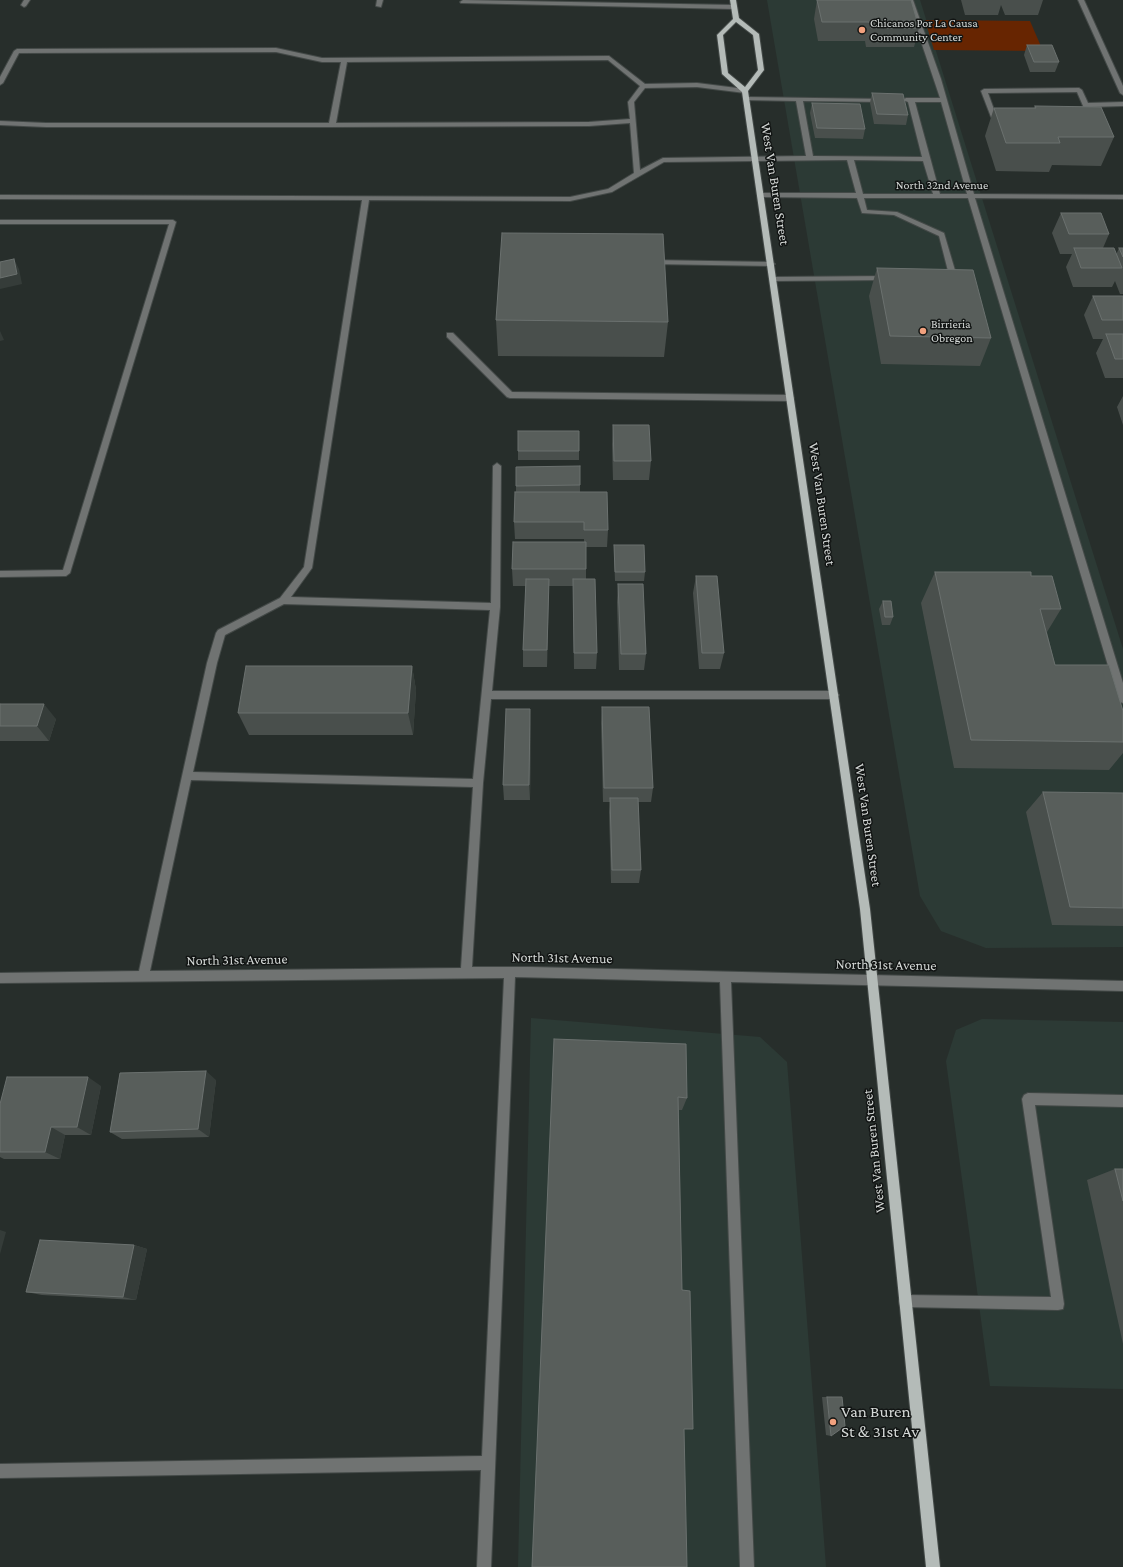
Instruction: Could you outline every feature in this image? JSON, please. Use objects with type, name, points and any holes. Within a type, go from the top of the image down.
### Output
[{"type":"main road","points":[[733,0],[736,19],[756,34],[761,70],[745,95],[725,74],[720,35],[736,19]]},
{"type":"main road","name":"West Van Buren Street","points":[[745,95],[761,195],[864,909],[933,1567]]},
{"type":"street","points":[[910,0],[944,100],[971,196],[1123,699]]},
{"type":"street","points":[[1080,0],[1123,93]]},
{"type":"street","points":[[463,2],[734,8]]},
{"type":"street","points":[[0,83],[17,51],[276,50],[322,60],[609,58],[643,86],[697,85],[745,95],[799,99],[888,100]]},
{"type":"street","points":[[332,125],[344,60]]},
{"type":"street","points":[[637,174],[631,102],[643,86]]},
{"type":"street","points":[[1079,90],[1086,105],[1091,117],[994,117],[984,91],[1079,90]]},
{"type":"street","points":[[799,99],[810,158]]},
{"type":"street","points":[[896,100],[944,100]]},
{"type":"street","points":[[911,100],[926,160],[937,196]]},
{"type":"street","points":[[1086,105],[1123,104]]},
{"type":"street","points":[[0,123],[46,125],[332,125],[589,124],[633,121]]},
{"type":"street","points":[[850,158],[864,212],[895,213],[942,235],[953,277],[937,277]]},
{"type":"street","points":[[0,198],[570,199],[610,191],[663,160],[850,158],[926,160]]},
{"type":"street","name":"North 32nd Avenue","points":[[761,195],[1123,198]]},
{"type":"street","points":[[143,976],[212,663],[221,633],[283,600],[308,568],[366,199]]},
{"type":"street","points":[[0,222],[173,222],[66,573],[0,574]]},
{"type":"street","points":[[644,262],[770,264]]},
{"type":"street","points":[[773,279],[898,277]]},
{"type":"street","points":[[450,335],[510,395],[790,398]]},
{"type":"street","points":[[466,973],[478,783],[496,607],[497,466]]},
{"type":"street","points":[[283,600],[496,607]]},
{"type":"street","points":[[487,695],[834,696]]},
{"type":"street","points":[[188,776],[478,783]]},
{"type":"street","points":[[484,1567],[510,972]]},
{"type":"street","name":"North 31st Avenue","points":[[0,978],[510,972],[872,979],[1123,986]]},
{"type":"street","points":[[724,976],[747,1567]]},
{"type":"street","points":[[905,1301],[1058,1304],[1028,1099],[1123,1101]]},
{"type":"street","points":[[0,1471],[489,1463]]},
{"type":"shaded area","points":[[767,0],[920,0],[1123,649],[1123,947],[986,948],[941,931],[920,896]]},
{"type":"shaded area","points":[[925,20],[1030,21],[1043,51],[934,50]]},
{"type":"shaded area","points":[[531,1018],[760,1037],[787,1062],[826,1567],[518,1567]]},
{"type":"shaded area","points":[[982,1019],[1123,1022],[1123,1389],[990,1386],[946,1061],[956,1030]]},
{"type":"building","points":[[817,0],[911,0],[919,28],[871,28],[869,22],[822,22]]},
{"type":"building","points":[[1027,45],[1052,45],[1059,62],[1034,62]]},
{"type":"building","points":[[872,93],[903,94],[908,115],[877,114]]},
{"type":"building","points":[[812,103],[860,104],[865,129],[817,128]]},
{"type":"building","points":[[1035,106],[1101,107],[1114,137],[1058,137],[1060,143],[1006,143],[994,108],[1036,108]]},
{"type":"building","points":[[1061,213],[1101,213],[1109,234],[1069,234]]},
{"type":"building","points":[[502,233],[663,234],[668,322],[496,320]]},
{"type":"building","points":[[1074,248],[1114,248],[1122,268],[1081,268]]},
{"type":"building","points":[[1119,248],[1123,248],[1123,257]]},
{"type":"building","points":[[14,259],[17,274],[0,278],[0,262]]},
{"type":"building","points":[[877,268],[973,270],[991,338],[890,336]]},
{"type":"building","points":[[1093,296],[1123,296],[1123,320],[1102,320]]},
{"type":"building","points":[[1106,334],[1123,334],[1123,359],[1115,359]]},
{"type":"building","points":[[613,425],[649,425],[651,461],[614,461]]},
{"type":"building","points":[[518,431],[579,431],[579,451],[518,451]]},
{"type":"building","points":[[580,466],[580,485],[516,486],[516,467]]},
{"type":"building","points":[[515,492],[607,492],[608,530],[584,530],[584,522],[514,522]]},
{"type":"building","points":[[513,542],[586,542],[586,569],[512,569]]},
{"type":"building","points":[[614,545],[644,545],[645,572],[615,572]]},
{"type":"building","points":[[935,572],[1031,572],[1031,576],[1052,576],[1061,609],[1040,609],[1055,665],[1109,665],[1123,711],[1123,742],[971,740]]},
{"type":"building","points":[[696,576],[717,576],[724,653],[702,653]]},
{"type":"building","points":[[526,579],[549,579],[547,650],[523,650]]},
{"type":"building","points":[[573,579],[595,579],[597,653],[574,653]]},
{"type":"building","points":[[618,584],[643,584],[646,654],[621,654]]},
{"type":"building","points":[[883,601],[891,601],[893,617],[885,617]]},
{"type":"building","points":[[246,666],[412,666],[408,713],[238,713]]},
{"type":"building","points":[[0,704],[44,704],[37,726],[0,726]]},
{"type":"building","points":[[602,707],[649,707],[653,788],[604,788]]},
{"type":"building","points":[[506,709],[530,709],[529,785],[503,785]]},
{"type":"building","points":[[1043,792],[1123,793],[1123,908],[1070,907]]},
{"type":"building","points":[[610,798],[638,798],[641,870],[612,870]]},
{"type":"building","points":[[554,1039],[686,1044],[687,1098],[678,1097],[682,1290],[690,1291],[693,1429],[684,1429],[687,1567],[532,1567]]},
{"type":"building","points":[[206,1071],[198,1129],[110,1132],[120,1073]]},
{"type":"building","points":[[7,1077],[88,1077],[77,1127],[51,1127],[45,1152],[0,1152],[0,1104]]},
{"type":"building","points":[[1115,1169],[1123,1169],[1123,1201]]},
{"type":"building","points":[[40,1240],[134,1245],[123,1297],[26,1292]]},
{"type":"building","points":[[827,1397],[842,1397],[845,1426],[831,1436]]},
{"type":"place","name":"Chicanos Por La Causa Community Center","points":[[862,30]]},
{"type":"place","name":"Birrieria Obregon","points":[[923,331]]},
{"type":"place","name":"Van Buren St & 31st Av","points":[[833,1422]]}]
